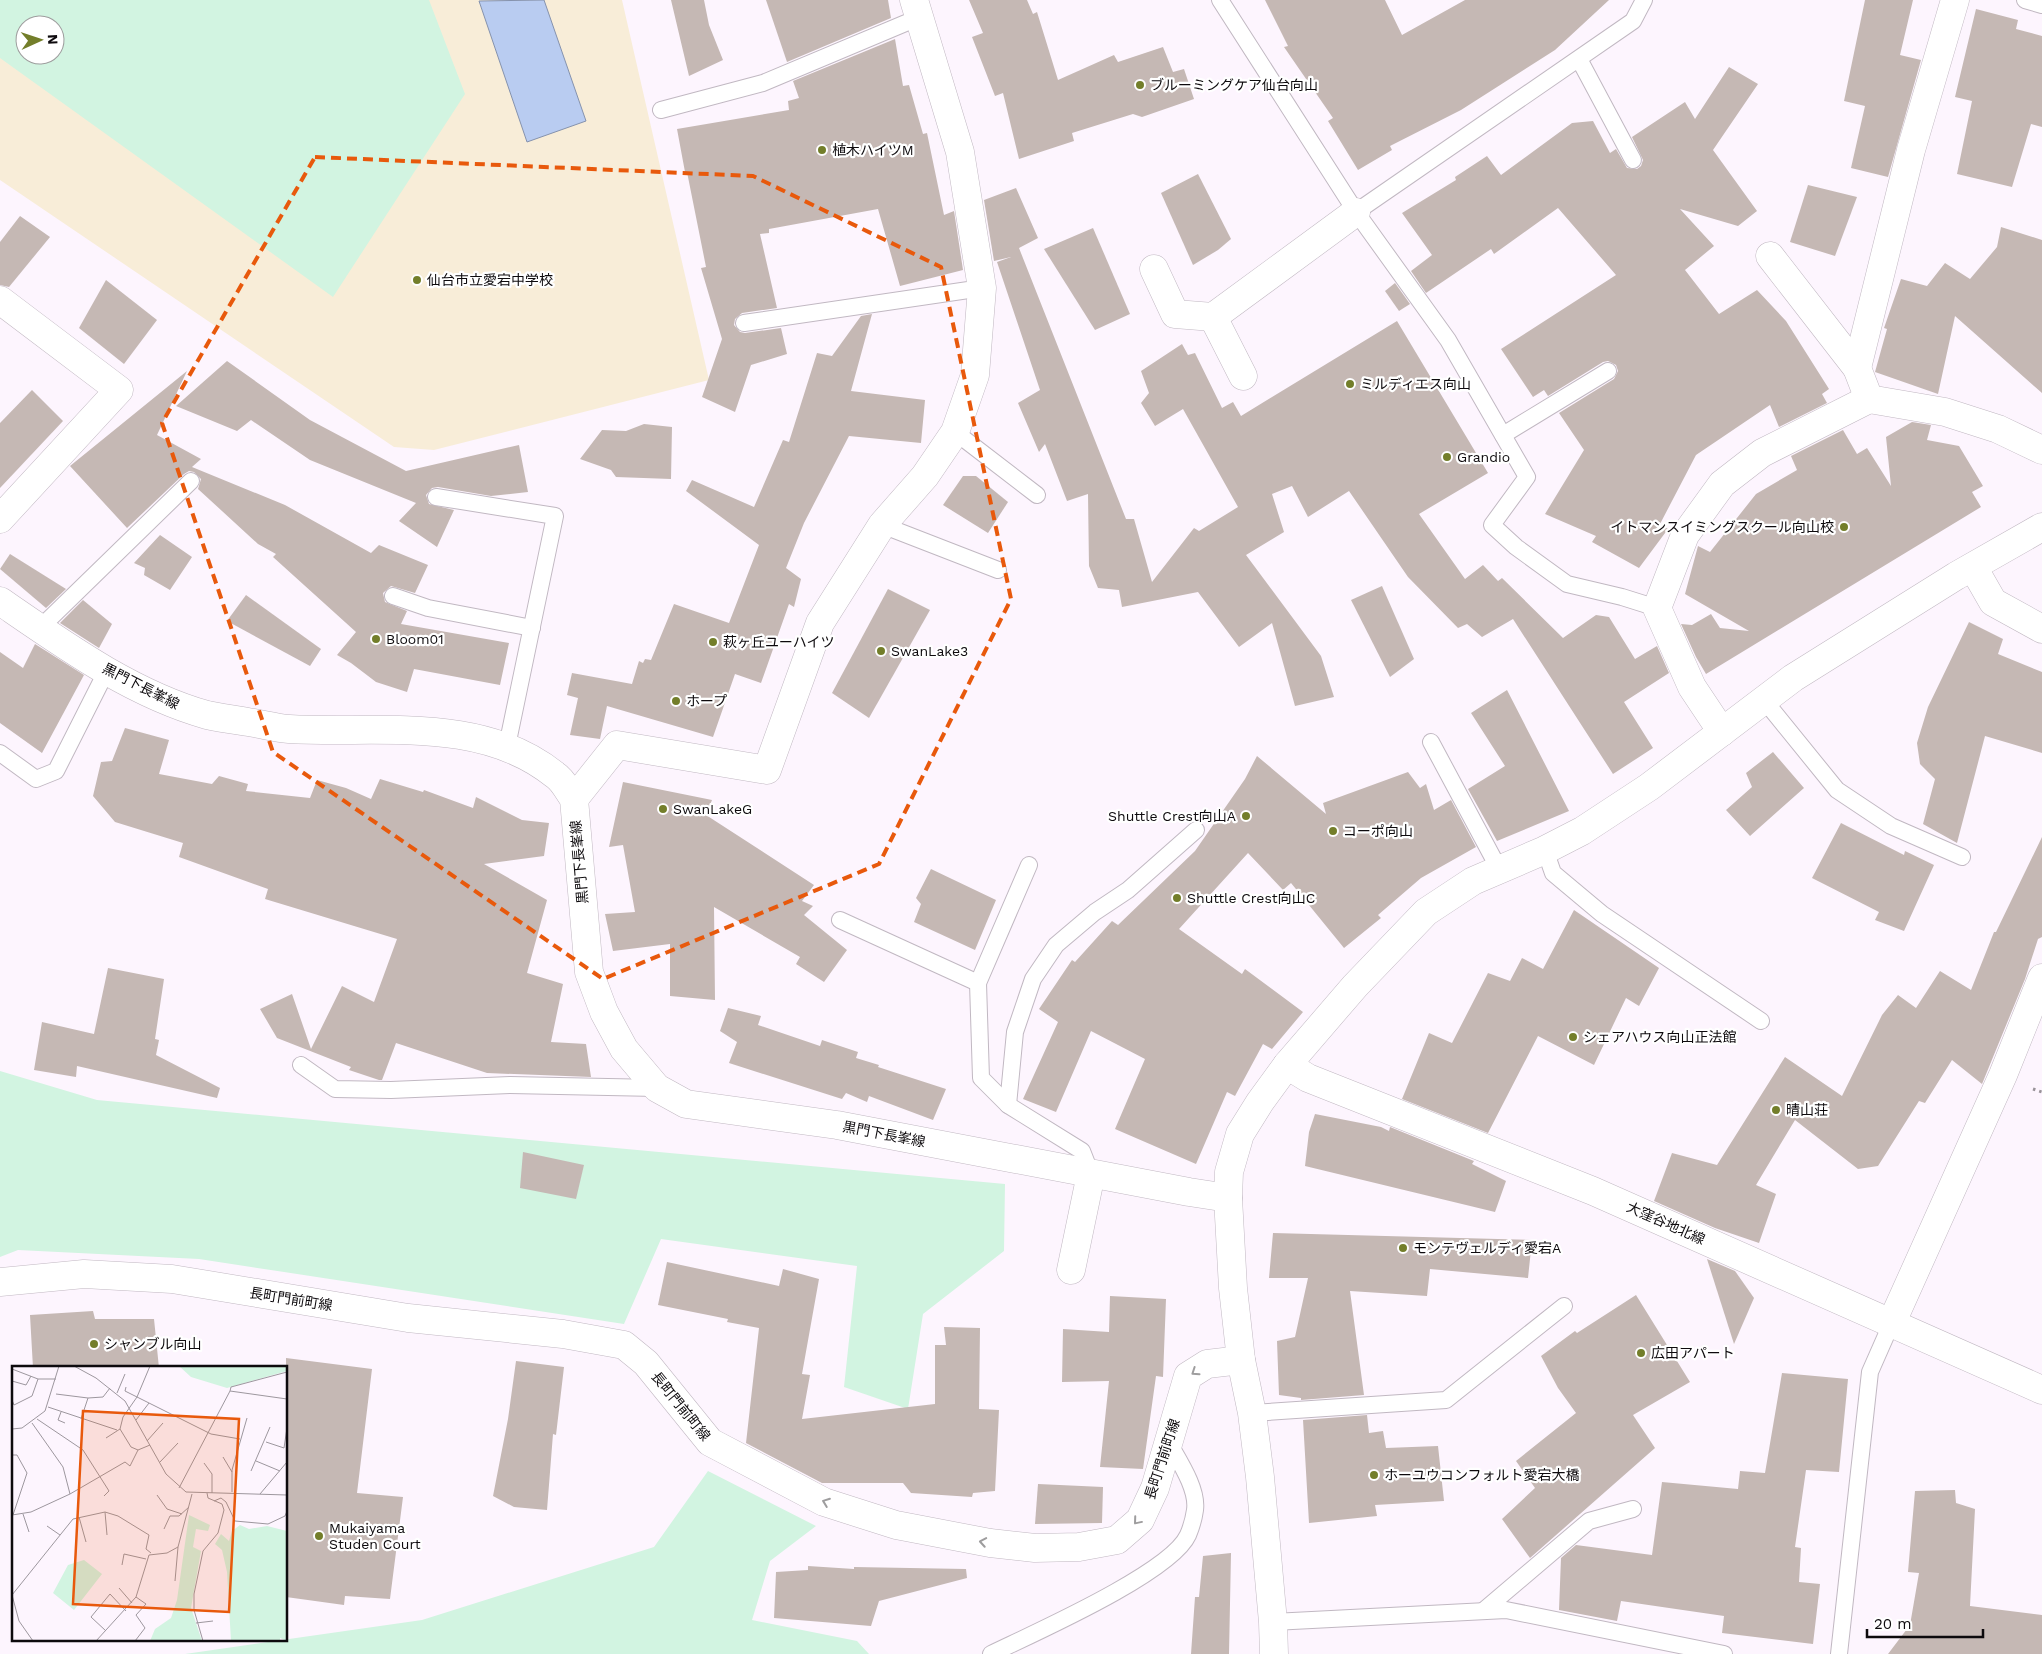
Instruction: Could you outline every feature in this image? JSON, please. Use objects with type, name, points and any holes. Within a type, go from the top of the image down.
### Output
[{"type":"street","points":[[1857,368],[1912,150],[1955,0]]},
{"type":"street","points":[[574,799],[617,745],[767,770],[820,623],[882,525],[925,476],[955,432],[975,375],[982,288],[960,152],[917,8]]},
{"type":"street","points":[[1154,269],[1175,314],[1213,317],[1356,212]]},
{"type":"street","points":[[1770,256],[1857,368],[1869,398]]},
{"type":"street","points":[[0,300],[119,390],[0,519]]},
{"type":"street","points":[[1213,317],[1243,376]]},
{"type":"street","points":[[1722,732],[1692,687],[1657,608],[1685,535],[1722,484],[1762,453],[1869,398],[1945,412],[1998,428],[2042,450]]},
{"type":"street","points":[[1274,1654],[1273,1622],[1260,1477],[1252,1413],[1241,1360],[1233,1288],[1228,1198],[1229,1172],[1240,1134],[1260,1102],[1287,1065],[1354,986],[1426,912],[1473,881],[1545,850],[1582,831],[1649,787],[1793,678],[2042,527]]},
{"type":"street","points":[[1974,567],[1993,602],[2042,629]]},
{"type":"street","name":"黒門下長峯線","points":[[0,601],[108,670],[168,703],[210,716],[287,729],[426,731],[488,740],[518,750],[557,776],[574,799],[588,972],[604,1012],[624,1050],[657,1088],[686,1104],[837,1125],[1091,1174],[1228,1198]]},
{"type":"street","points":[[1892,1322],[2003,1075],[2042,978]]},
{"type":"street","name":"大窪谷地北線","points":[[1287,1065],[1308,1078],[1593,1191],[2042,1390]]},
{"type":"street","points":[[1071,1270],[1091,1174]]},
{"type":"street","name":"長町門前町線","points":[[0,1282],[84,1274],[172,1279],[408,1318],[563,1334],[624,1345],[646,1363],[710,1442],[824,1502],[896,1525],[990,1543],[1035,1548],[1079,1547],[1117,1540],[1140,1520],[1155,1488],[1188,1376],[1207,1364],[1241,1360]]},
{"type":"lane","points":[[1220,0],[1356,212],[1448,340],[1528,477],[1492,525],[1516,547],[1568,584],[1657,608]]},
{"type":"lane","points":[[1356,212],[1633,22],[1644,0]]},
{"type":"lane","points":[[2025,0],[2042,5]]},
{"type":"lane","points":[[661,110],[763,83],[917,8]]},
{"type":"lane","points":[[1579,58],[1633,160]]},
{"type":"lane","points":[[744,323],[982,288]]},
{"type":"lane","points":[[1503,435],[1608,371]]},
{"type":"lane","points":[[955,432],[1037,495]]},
{"type":"lane","points":[[40,628],[191,481]]},
{"type":"lane","points":[[436,497],[555,516],[507,746]]},
{"type":"lane","points":[[882,525],[998,570]]},
{"type":"lane","points":[[393,596],[428,608],[532,628]]},
{"type":"lane","points":[[0,753],[36,779],[56,770],[108,670]]},
{"type":"lane","points":[[1764,700],[1837,790],[1891,826],[1962,857]]},
{"type":"lane","points":[[1430,742],[1499,869]]},
{"type":"lane","points":[[1008,1105],[1016,1032],[1034,979],[1056,945],[1095,912],[1128,890],[1196,830]]},
{"type":"lane","points":[[1545,850],[1553,874],[1602,914],[1761,1022]]},
{"type":"lane","points":[[1029,865],[978,983],[981,1078],[1008,1105],[1082,1151],[1091,1174]]},
{"type":"lane","points":[[840,920],[978,983]]},
{"type":"lane","points":[[300,1065],[335,1089],[391,1090],[510,1084],[657,1088]]},
{"type":"lane","points":[[1252,1413],[1446,1400],[1564,1306]]},
{"type":"lane","points":[[1839,1654],[1870,1372],[1892,1322]]},
{"type":"lane","points":[[991,1654],[1108,1596],[1165,1561],[1188,1536],[1195,1508],[1191,1484],[1169,1443]]},
{"type":"lane","points":[[1483,1611],[1589,1521],[1633,1509]]},
{"type":"lane","points":[[1273,1622],[1506,1610],[1724,1654]]},
{"type":"highlighted area","points":[[315,157],[753,176],[941,267],[1011,599],[879,864],[603,979],[273,752],[162,423]]},
{"type":"shaded area","name":"仙台市立愛宕中学校","points":[[0,0],[622,0],[709,380],[434,450],[394,447],[0,180]]},
{"type":"green space","points":[[0,0],[429,0],[465,94],[333,297],[0,58]]},
{"type":"green space","points":[[0,1071],[97,1100],[1005,1184],[1004,1251],[923,1314],[908,1409],[844,1387],[857,1266],[661,1239],[624,1324],[199,1259],[18,1250],[0,1257]]},
{"type":"green space","points":[[708,1471],[816,1526],[770,1561],[752,1620],[857,1641],[869,1654],[185,1654],[269,1642],[288,1642],[288,1639],[422,1620],[654,1547]]},
{"type":"water","points":[[544,0],[586,121],[527,142],[479,1]]},
{"type":"building","points":[[671,0],[704,0],[709,25],[723,60],[689,76]]},
{"type":"building","points":[[766,0],[888,0],[891,18],[787,62]]},
{"type":"building","points":[[969,0],[1027,0],[1033,14],[1037,12],[1058,80],[1114,55],[1118,62],[1163,47],[1173,72],[1184,69],[1194,99],[1142,117],[1133,114],[1072,133],[1074,141],[1019,159],[1003,93],[995,96],[972,37],[983,33]]},
{"type":"building","points":[[1265,0],[1385,0],[1402,35],[1465,0],[1609,0],[1555,50],[1461,110],[1390,146],[1392,150],[1358,170],[1328,121],[1333,118],[1284,47],[1288,46]]},
{"type":"building","points":[[1865,0],[1913,0],[1900,55],[1921,60],[1888,177],[1851,168],[1865,106],[1844,101]]},
{"type":"building","points":[[1976,9],[2018,20],[2016,29],[2042,36],[2042,127],[2031,124],[2012,187],[1957,174],[1972,101],[1955,97]]},
{"type":"building","points":[[895,39],[903,86],[909,85],[923,134],[927,133],[944,215],[954,211],[963,270],[900,286],[878,209],[769,229],[769,233],[760,234],[777,308],[742,313],[735,319],[734,325],[740,332],[745,333],[781,328],[787,354],[751,365],[735,412],[702,397],[722,339],[701,268],[706,267],[677,129],[789,110],[788,101],[799,98],[793,81]]},
{"type":"building","points":[[1729,67],[1758,84],[1713,150],[1757,211],[1738,226],[1680,209],[1714,246],[1685,270],[1719,314],[1757,290],[1786,321],[1829,389],[1822,394],[1827,403],[1779,427],[1770,405],[1696,455],[1660,524],[1668,529],[1639,568],[1592,542],[1596,536],[1545,514],[1584,450],[1559,413],[1614,379],[1618,371],[1616,365],[1608,361],[1603,362],[1548,396],[1544,390],[1533,397],[1501,349],[1616,275],[1558,208],[1494,254],[1491,249],[1426,293],[1411,271],[1432,255],[1402,213],[1456,180],[1455,177],[1487,156],[1501,175],[1572,123],[1593,121],[1610,153],[1616,149],[1627,168],[1637,169],[1641,166],[1643,160],[1632,137],[1685,102],[1695,119]]},
{"type":"building","points":[[1198,174],[1231,239],[1218,250],[1193,265],[1161,193]]},
{"type":"building","points":[[1808,185],[1857,197],[1835,256],[1790,242]]},
{"type":"building","points":[[1016,188],[1038,238],[1019,248],[1126,519],[1134,519],[1152,582],[1194,528],[1199,531],[1238,507],[1183,409],[1155,426],[1141,403],[1149,393],[1141,371],[1182,344],[1188,355],[1195,353],[1222,408],[1233,402],[1241,416],[1397,321],[1488,473],[1419,514],[1465,579],[1483,565],[1498,581],[1502,578],[1563,638],[1596,615],[1609,617],[1635,659],[1657,646],[1669,673],[1624,702],[1653,748],[1613,774],[1513,619],[1482,637],[1467,624],[1458,628],[1408,577],[1349,491],[1308,517],[1292,486],[1272,494],[1284,532],[1246,555],[1321,656],[1334,697],[1295,706],[1272,623],[1239,647],[1198,592],[1122,607],[1119,590],[1098,588],[1089,566],[1088,494],[1067,501],[1045,444],[1039,452],[1018,403],[1040,390],[997,262],[1011,257],[994,261],[984,200]]},
{"type":"building","points":[[20,216],[50,237],[9,287],[0,285],[0,242]]},
{"type":"building","points":[[2001,227],[2042,240],[2042,393],[1955,316],[1938,394],[1875,372],[1887,329],[1884,328],[1901,279],[1927,286],[1945,263],[1970,279],[1997,247]]},
{"type":"building","points":[[1093,228],[1130,314],[1095,330],[1044,249]]},
{"type":"building","points":[[106,280],[157,320],[124,364],[79,328]]},
{"type":"building","points":[[1395,283],[1410,304],[1399,311],[1385,291]]},
{"type":"building","points":[[872,314],[851,391],[925,400],[921,443],[849,436],[804,523],[786,568],[801,579],[794,607],[789,604],[761,683],[735,674],[713,737],[607,706],[600,739],[570,735],[578,698],[567,695],[572,673],[632,684],[639,661],[643,663],[645,659],[651,660],[674,604],[729,623],[759,545],[686,491],[692,480],[754,507],[783,440],[789,442],[817,353],[832,356],[861,316]]},
{"type":"building","points":[[227,361],[310,420],[406,471],[519,445],[528,492],[491,496],[438,487],[432,488],[426,495],[429,504],[454,510],[437,547],[399,521],[416,503],[310,460],[251,420],[237,431],[176,406]]},
{"type":"building","points":[[187,371],[157,435],[201,459],[192,467],[285,505],[371,553],[379,545],[428,565],[415,593],[391,586],[383,593],[385,602],[407,611],[401,624],[509,643],[500,685],[414,669],[407,692],[376,682],[337,655],[356,632],[273,557],[276,554],[258,544],[198,489],[201,479],[194,472],[189,471],[184,474],[127,528],[70,466]]},
{"type":"building","points":[[32,390],[63,421],[0,488],[0,423]]},
{"type":"building","points":[[1912,422],[1931,425],[1927,440],[1959,446],[1983,486],[1972,492],[1981,507],[1706,674],[1681,624],[1692,625],[1711,614],[1720,628],[1749,631],[1685,594],[1698,546],[1710,552],[1756,494],[1797,470],[1791,456],[1843,430],[1857,454],[1867,448],[1891,486],[1886,437]]},
{"type":"building","points":[[644,424],[672,427],[671,479],[616,477],[611,470],[580,459],[602,430],[626,431]]},
{"type":"building","points":[[963,476],[976,476],[1008,502],[988,533],[943,505]]},
{"type":"building","points":[[160,535],[192,557],[170,590],[144,575],[145,568],[134,563]]},
{"type":"building","points":[[10,554],[66,589],[46,608],[0,569]]},
{"type":"building","points":[[1382,586],[1414,659],[1390,677],[1351,600]]},
{"type":"building","name":"SwanLake3","points":[[888,589],[930,610],[869,718],[832,693]]},
{"type":"building","points":[[246,595],[321,649],[310,666],[227,621]]},
{"type":"building","points":[[83,600],[112,624],[99,648],[60,623]]},
{"type":"building","points":[[1969,622],[2003,639],[1998,654],[2042,672],[2042,753],[1985,736],[1957,843],[1923,824],[1935,779],[1920,764],[1917,743],[1928,707]]},
{"type":"building","points":[[35,644],[84,675],[42,753],[0,723],[0,652],[23,668]]},
{"type":"building","points":[[1507,690],[1569,811],[1497,841],[1468,789],[1505,766],[1471,713]]},
{"type":"building","points":[[125,728],[169,740],[159,774],[212,784],[219,776],[248,784],[246,791],[310,798],[317,780],[346,788],[371,799],[380,779],[423,792],[424,790],[473,808],[476,797],[522,820],[549,823],[544,856],[484,864],[547,900],[527,973],[563,984],[551,1042],[586,1044],[591,1077],[487,1073],[396,1043],[382,1080],[379,1080],[349,1070],[351,1067],[277,1038],[260,1009],[292,994],[311,1049],[342,986],[374,1002],[397,939],[265,899],[268,889],[179,857],[183,843],[115,822],[93,796],[101,762],[112,761]]},
{"type":"building","points":[[1773,752],[1804,788],[1750,836],[1726,810],[1752,787],[1746,773]]},
{"type":"building","points":[[1257,756],[1326,814],[1323,803],[1408,772],[1420,788],[1426,784],[1434,810],[1451,800],[1476,847],[1421,878],[1378,915],[1381,918],[1344,948],[1291,883],[1283,890],[1248,853],[1179,929],[1242,974],[1245,969],[1303,1012],[1272,1049],[1263,1044],[1235,1096],[1227,1092],[1196,1164],[1115,1129],[1145,1059],[1091,1031],[1056,1112],[1023,1099],[1058,1022],[1039,1009],[1072,960],[1075,962],[1112,921],[1118,925],[1195,851],[1245,779]]},
{"type":"building","points":[[623,782],[712,800],[706,815],[814,885],[802,901],[813,906],[804,915],[847,950],[824,982],[796,964],[800,957],[714,907],[715,1000],[670,996],[670,944],[613,951],[605,914],[635,912],[623,845],[609,847]]},
{"type":"building","points":[[1841,823],[1904,855],[1905,851],[1934,865],[1904,931],[1875,920],[1879,912],[1812,878]]},
{"type":"building","points":[[2042,837],[2042,937],[2038,939],[2025,979],[1982,1084],[1952,1060],[1925,1103],[1919,1101],[1878,1166],[1858,1169],[1795,1120],[1756,1185],[1776,1194],[1759,1243],[1715,1228],[1654,1201],[1672,1153],[1717,1165],[1785,1057],[1842,1096],[1882,1015],[1898,995],[1916,1008],[1940,971],[1971,990],[1994,932],[1996,932]]},
{"type":"building","points":[[931,869],[996,900],[975,950],[914,922],[921,904],[916,898]]},
{"type":"building","points":[[1574,910],[1659,968],[1639,1006],[1626,998],[1594,1065],[1538,1036],[1488,1133],[1402,1099],[1429,1033],[1452,1043],[1488,973],[1510,981],[1522,958],[1543,969]]},
{"type":"building","points":[[108,968],[164,979],[155,1039],[159,1040],[156,1055],[220,1088],[217,1098],[77,1066],[76,1077],[34,1070],[42,1022],[94,1034]]},
{"type":"building","points":[[728,1008],[761,1016],[758,1025],[820,1046],[822,1040],[858,1052],[856,1058],[946,1089],[933,1120],[869,1096],[867,1102],[846,1093],[842,1099],[729,1063],[737,1042],[720,1031]]},
{"type":"building","points":[[1315,1114],[1381,1127],[1389,1131],[1390,1127],[1474,1161],[1472,1164],[1506,1181],[1495,1212],[1305,1166],[1309,1132]]},
{"type":"building","points":[[523,1152],[584,1165],[576,1199],[520,1188]]},
{"type":"building","points":[[1273,1233],[1532,1240],[1528,1278],[1430,1269],[1427,1296],[1350,1291],[1364,1395],[1301,1400],[1301,1398],[1279,1395],[1277,1341],[1295,1337],[1308,1278],[1269,1278]]},
{"type":"building","points":[[1707,1259],[1735,1271],[1754,1298],[1734,1344]]},
{"type":"building","points":[[667,1262],[779,1286],[783,1269],[819,1279],[802,1374],[810,1375],[802,1419],[935,1404],[935,1345],[946,1345],[944,1327],[980,1328],[979,1409],[999,1410],[995,1491],[973,1493],[972,1497],[911,1493],[903,1483],[822,1483],[746,1443],[759,1328],[727,1322],[728,1319],[658,1305]]},
{"type":"building","points":[[1636,1295],[1690,1382],[1633,1415],[1655,1448],[1530,1558],[1502,1519],[1535,1488],[1516,1461],[1576,1413],[1558,1388],[1541,1356],[1575,1331],[1577,1333]]},
{"type":"building","points":[[1110,1296],[1166,1299],[1163,1377],[1156,1376],[1143,1469],[1100,1467],[1109,1381],[1062,1382],[1063,1329],[1109,1332]]},
{"type":"building","name":"シャンブル向山","points":[[93,1311],[95,1319],[154,1319],[159,1366],[33,1366],[30,1315]]},
{"type":"building","name":"Mukaiyama Studen Court","points":[[286,1358],[372,1369],[357,1493],[403,1497],[390,1599],[345,1596],[344,1605],[288,1597],[288,1366],[286,1366]]},
{"type":"building","points":[[516,1361],[564,1367],[556,1435],[553,1434],[547,1510],[514,1507],[493,1496],[508,1419]]},
{"type":"building","points":[[1782,1373],[1848,1379],[1839,1472],[1806,1470],[1795,1547],[1801,1548],[1799,1582],[1820,1584],[1813,1644],[1722,1633],[1724,1616],[1621,1601],[1617,1621],[1559,1610],[1561,1558],[1576,1545],[1652,1555],[1662,1482],[1738,1489],[1740,1471],[1765,1473]]},
{"type":"building","name":"ホーユウコンフォルト愛宕大橋","points":[[1367,1415],[1369,1433],[1383,1431],[1386,1448],[1438,1446],[1444,1501],[1375,1505],[1377,1516],[1309,1523],[1303,1420]]},
{"type":"building","points":[[1038,1484],[1103,1487],[1102,1523],[1035,1524]]},
{"type":"building","points":[[1955,1490],[1956,1503],[1975,1509],[1970,1606],[2042,1615],[2042,1654],[1888,1654],[1910,1625],[1919,1573],[1908,1572],[1915,1491]]},
{"type":"building","points":[[1231,1553],[1229,1654],[1191,1654],[1195,1597],[1199,1597],[1203,1556]]},
{"type":"building","points":[[808,1566],[854,1569],[854,1567],[966,1569],[967,1578],[879,1601],[871,1626],[774,1618],[776,1572],[808,1570]]},
{"type":"place","name":"ブルーミングケア仙台向山","points":[[1140,85]]},
{"type":"place","name":"植木ハイツM","points":[[822,150]]},
{"type":"place","name":"仙台市立愛宕中学校","points":[[417,280]]},
{"type":"place","name":"ミルディエス向山","points":[[1350,384]]},
{"type":"place","name":"Grandio","points":[[1447,457]]},
{"type":"place","name":"イトマンスイミングスクール向山校","points":[[1844,527]]},
{"type":"place","name":"Bloom01","points":[[376,639]]},
{"type":"place","name":"萩ヶ丘ユーハイツ","points":[[713,642]]},
{"type":"place","name":"SwanLake3","points":[[881,651]]},
{"type":"place","name":"ホープ","points":[[676,701]]},
{"type":"place","name":"SwanLakeG","points":[[663,809]]},
{"type":"place","name":"Shuttle Crest向山A","points":[[1246,816]]},
{"type":"place","name":"コーポ向山","points":[[1333,831]]},
{"type":"place","name":"Shuttle Crest向山C","points":[[1177,898]]},
{"type":"place","name":"シェアハウス向山正法館","points":[[1573,1037]]},
{"type":"place","name":"晴山荘","points":[[1776,1110]]},
{"type":"place","name":"モンテヴェルディ愛宕A","points":[[1403,1248]]},
{"type":"place","name":"シャンブル向山","points":[[94,1344]]},
{"type":"place","name":"広田アパート","points":[[1641,1353]]},
{"type":"place","name":"ホーユウコンフォルト愛宕大橋","points":[[1374,1475]]},
{"type":"place","name":"Mukaiyama Studen Court","points":[[319,1536]]}]
